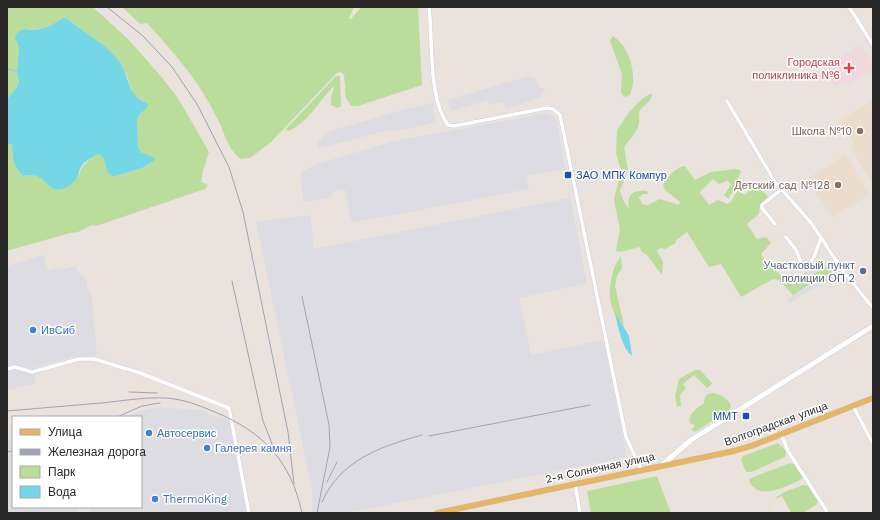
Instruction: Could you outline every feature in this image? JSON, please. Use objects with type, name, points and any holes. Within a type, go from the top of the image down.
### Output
[{"type":"main road","name":"2-я Солнечная улица","points":[[437,513],[661,466],[692,440],[873,326]]},
{"type":"main road","name":"Волгоградская улица","points":[[661,466],[734,451],[873,398]]},
{"type":"street","points":[[429,7],[434,87],[442,117],[448,125],[454,126],[547,108],[552,109],[560,115],[626,437],[641,469]]},
{"type":"street","points":[[849,7],[873,45]]},
{"type":"street","points":[[727,101],[775,182],[821,238],[843,271],[873,308]]},
{"type":"street","points":[[775,224],[762,208],[764,203],[782,189]]},
{"type":"street","points":[[786,237],[796,250],[802,265],[807,267],[812,261],[821,238]]},
{"type":"street","points":[[7,369],[15,367],[32,372],[79,359],[94,359],[140,373],[229,408],[249,513]]},
{"type":"street","points":[[853,406],[873,444]]},
{"type":"street","points":[[781,434],[788,450],[828,513]]},
{"type":"street","points":[[575,484],[580,513]]},
{"type":"shaded area","name":"Городская поликлиника №6","points":[[859,45],[871,60],[873,70],[848,84],[845,82],[834,87],[825,66]]},
{"type":"shaded area","points":[[530,76],[536,79],[539,88],[543,88],[545,92],[541,93],[542,97],[506,109],[504,102],[490,105],[488,100],[451,111],[448,100]]},
{"type":"shaded area","name":"Школа №10","points":[[873,100],[873,184],[850,146],[854,143],[840,120]]},
{"type":"shaded area","points":[[434,103],[434,107],[432,108],[436,122],[406,129],[381,132],[319,148],[317,144],[327,132],[410,108]]},
{"type":"shaded area","points":[[548,113],[556,119],[566,169],[526,176],[529,189],[351,223],[345,189],[335,191],[329,198],[303,202],[301,172],[317,164],[395,141]]},
{"type":"shaded area","name":"Детский сад №128","points":[[845,155],[870,194],[833,217],[807,179]]},
{"type":"shaded area","points":[[570,198],[587,283],[519,298],[531,355],[603,340],[627,457],[346,513],[312,513],[312,489],[256,222],[310,215],[314,249]]},
{"type":"shaded area","points":[[44,255],[47,271],[61,267],[61,270],[76,266],[78,273],[85,277],[88,291],[91,292],[97,355],[76,358],[75,356],[33,368],[36,383],[7,389],[7,266]]},
{"type":"shaded area","points":[[830,261],[837,274],[789,303],[787,299],[813,281],[807,270],[811,264],[819,265]]},
{"type":"shaded area","points":[[157,407],[199,410],[230,421],[246,513],[91,513],[90,508],[142,508],[142,416],[129,416]]},
{"type":"shaded area","points":[[12,439],[12,508],[78,508],[79,513],[7,513],[7,440]]},
{"type":"green space","points":[[7,7],[93,7],[128,39],[178,98],[209,152],[201,182],[208,185],[205,189],[96,226],[92,225],[78,232],[7,251],[7,144],[12,144],[12,153],[15,166],[23,176],[36,175],[52,188],[78,178],[85,164],[98,154],[103,157],[108,173],[113,177],[142,168],[153,157],[141,152],[138,147],[137,122],[139,115],[148,107],[133,94],[126,74],[114,56],[68,19],[40,29],[27,29],[16,41],[20,55],[17,74],[19,82],[7,99]]},
{"type":"green space","points":[[122,7],[354,7],[349,19],[351,19],[361,7],[418,7],[422,85],[358,106],[351,106],[346,98],[344,75],[341,72],[337,73],[271,142],[250,158],[241,159],[233,152],[212,108],[187,70],[147,23],[140,24]]},
{"type":"green space","points":[[613,36],[624,47],[628,54],[633,71],[630,95],[624,97],[621,92],[622,74],[610,41]]},
{"type":"green space","points":[[336,76],[340,76],[341,106],[337,108],[331,105],[333,87],[307,118],[295,128],[288,131],[286,129]]},
{"type":"green space","points":[[652,93],[651,99],[639,111],[638,127],[624,147],[628,170],[620,191],[623,200],[629,209],[630,196],[634,192],[638,191],[647,191],[648,194],[643,194],[639,197],[642,204],[648,205],[660,199],[679,205],[680,202],[665,190],[663,185],[666,179],[678,168],[685,166],[695,180],[711,172],[738,169],[741,171],[735,188],[728,199],[724,195],[731,185],[728,180],[719,184],[713,179],[701,191],[700,193],[709,205],[718,200],[727,204],[731,202],[737,191],[739,190],[744,195],[757,185],[768,197],[760,206],[759,214],[747,224],[757,239],[766,237],[771,243],[761,254],[768,265],[793,285],[801,279],[805,272],[811,275],[831,265],[835,270],[817,280],[815,278],[814,281],[793,295],[779,280],[773,279],[741,297],[721,264],[709,267],[687,232],[675,241],[676,243],[665,249],[660,248],[657,251],[663,262],[662,275],[647,255],[641,251],[640,247],[620,252],[616,251],[620,229],[614,200],[621,170],[616,153],[617,130],[630,111],[642,99]]},
{"type":"green space","points":[[621,256],[622,268],[617,276],[615,286],[624,326],[613,310],[610,295],[612,274]]},
{"type":"green space","points":[[695,370],[700,370],[712,383],[707,388],[694,375],[683,384],[686,388],[680,395],[681,406],[677,407],[675,396],[679,379]]},
{"type":"green space","points":[[710,393],[723,397],[728,401],[731,407],[729,410],[695,432],[691,430],[695,425],[690,423],[690,416],[704,403],[705,397]]},
{"type":"green space","points":[[778,443],[786,451],[785,457],[751,472],[746,472],[741,460],[743,456]]},
{"type":"green space","points":[[790,463],[794,464],[803,477],[800,480],[780,489],[765,492],[753,487],[749,480],[751,478]]},
{"type":"green space","points":[[657,476],[671,513],[591,513],[587,491]]},
{"type":"green space","points":[[804,485],[809,486],[817,498],[817,504],[803,513],[791,513],[782,496],[775,500],[783,493]]},
{"type":"water","points":[[63,18],[68,19],[114,55],[123,68],[135,96],[147,103],[148,107],[139,115],[137,121],[138,147],[141,152],[153,157],[155,160],[142,168],[113,177],[108,173],[103,157],[98,154],[82,165],[77,178],[73,182],[68,186],[56,189],[52,188],[37,176],[23,176],[15,166],[12,144],[7,144],[7,99],[19,82],[17,74],[19,48],[15,38],[16,34],[24,29],[43,28],[52,25]]},
{"type":"water","points":[[615,313],[629,336],[632,355],[623,343]]},
{"type":"waterway","points":[[7,69],[17,71]]},
{"type":"railway","points":[[107,7],[143,36],[172,67],[197,104],[229,167],[243,212],[288,432],[294,484]]},
{"type":"railway","points":[[232,281],[263,421],[273,446]]},
{"type":"railway","points":[[302,296],[329,425],[330,447],[317,513]]},
{"type":"railway","points":[[129,392],[157,393]]},
{"type":"railway","points":[[7,411],[149,398],[172,399],[196,405],[232,420],[261,439],[272,450],[291,478],[302,513]]},
{"type":"railway","points":[[119,416],[142,406],[160,403]]},
{"type":"railway","points":[[429,436],[590,405]]},
{"type":"railway","points":[[322,502],[340,475],[351,465],[392,444],[422,435]]},
{"type":"railway","points":[[7,452],[12,451]]},
{"type":"railway","points":[[327,482],[337,462]]},
{"type":"place","name":"Городская поликлиника №6","points":[[849,68]]},
{"type":"place","name":"Школа №10","points":[[860,131]]},
{"type":"place","name":"ЗАО МПК Компур","points":[[568,175]]},
{"type":"place","name":"Детский сад №128","points":[[838,185]]},
{"type":"place","name":"Участковый пункт полиции ОП 2","points":[[863,271]]},
{"type":"place","name":"ИвСиб","points":[[33,330]]},
{"type":"place","name":"ММТ","points":[[746,416]]},
{"type":"place","name":"Автосервис","points":[[149,433]]},
{"type":"place","name":"Галерея камня","points":[[207,448]]},
{"type":"place","name":"ThermoKing","points":[[155,499]]}]
